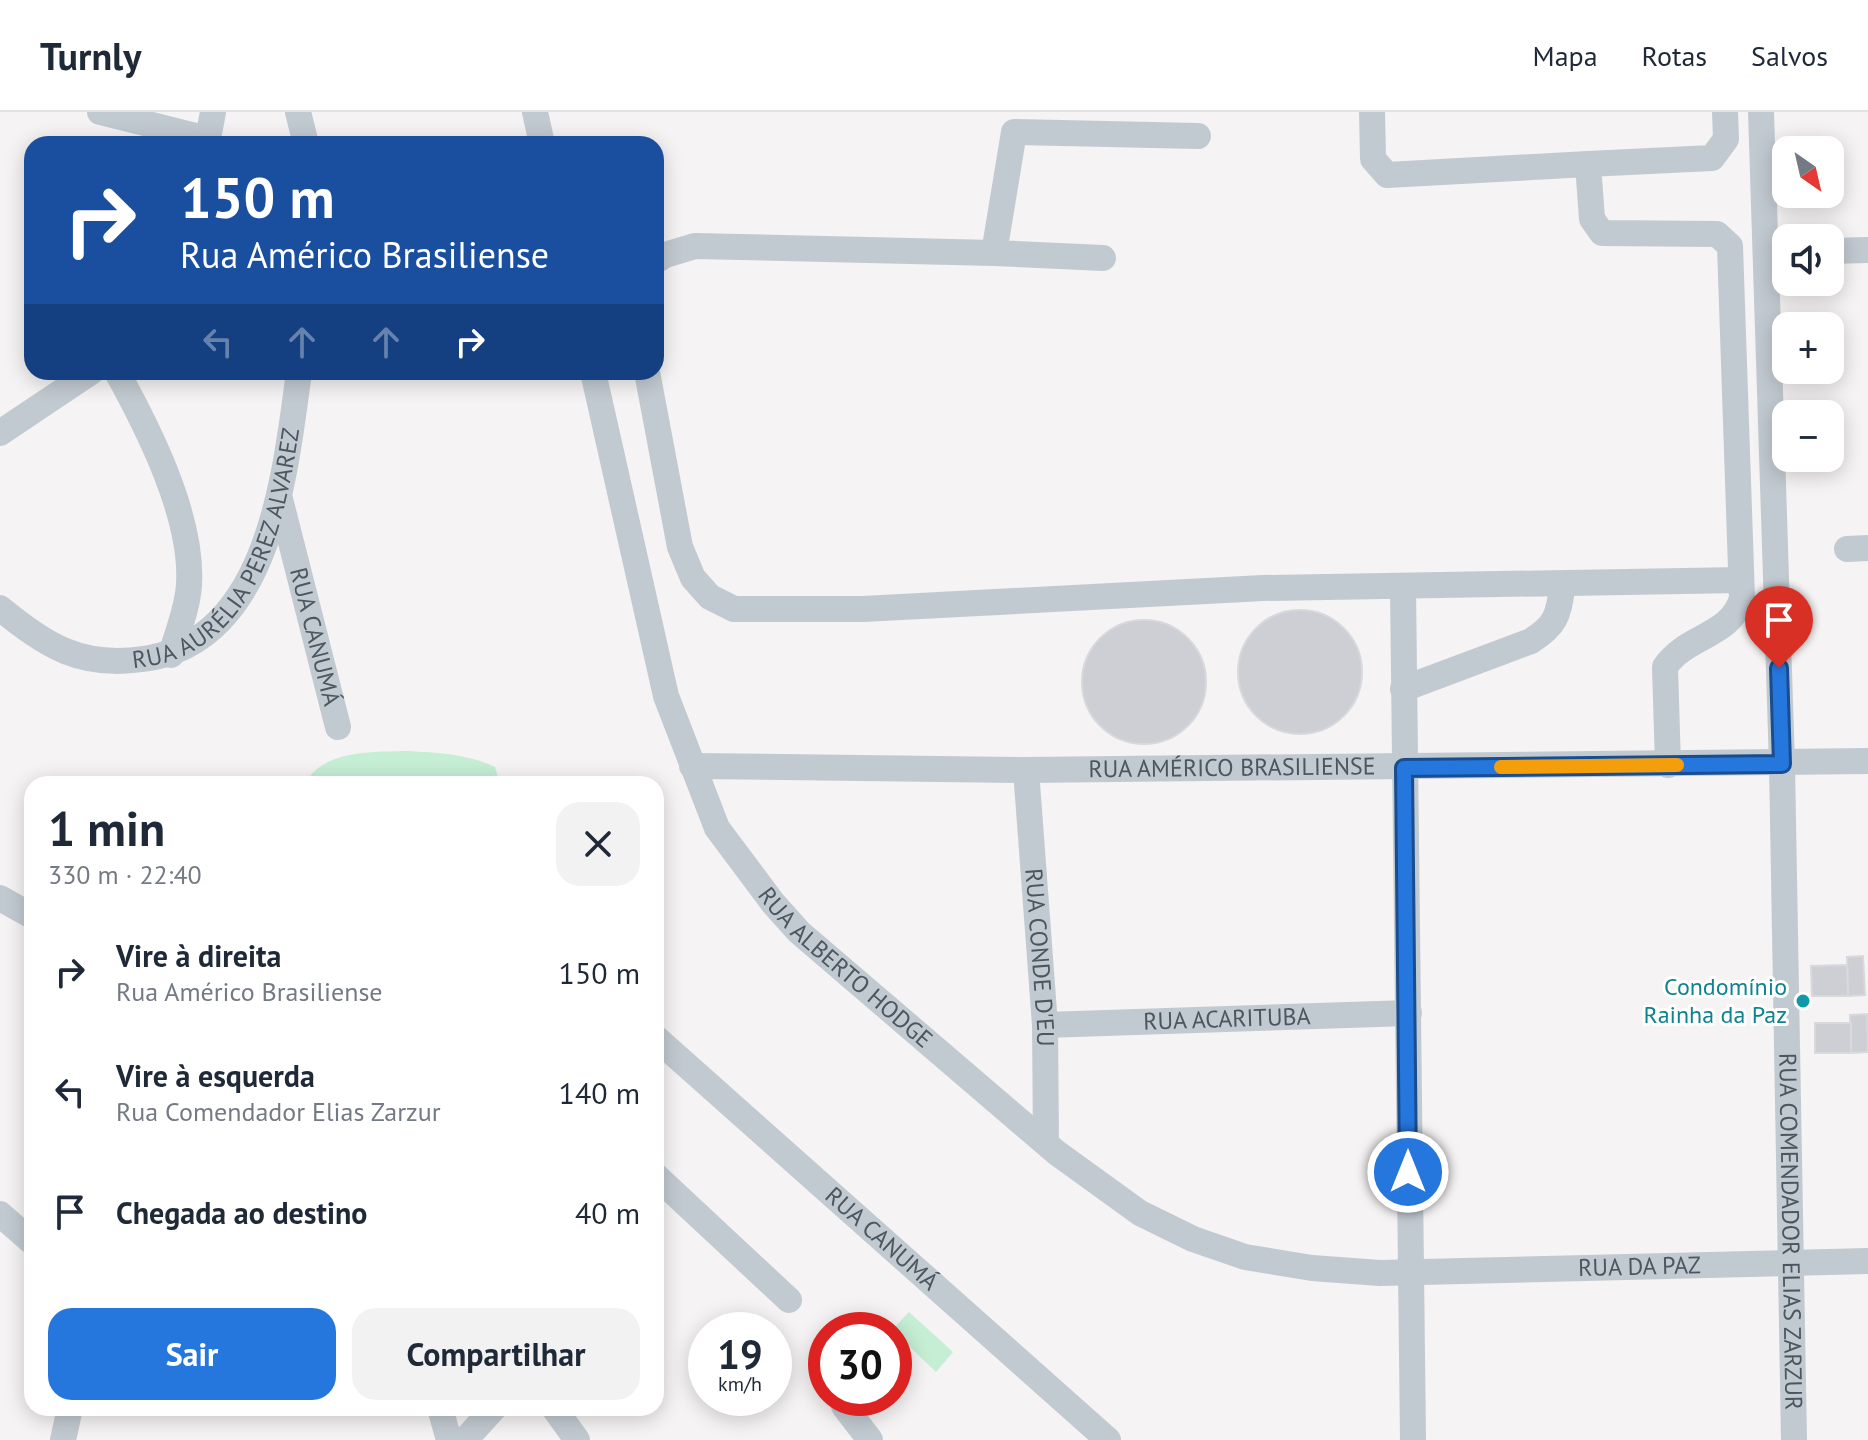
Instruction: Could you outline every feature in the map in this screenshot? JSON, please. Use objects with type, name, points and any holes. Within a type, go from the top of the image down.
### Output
[{"type":"street","points":[[100,112],[186,136]]},
{"type":"street","points":[[209,136],[213,112]]},
{"type":"street","points":[[298,112],[304,136]]},
{"type":"street","points":[[535,112],[540,136]]},
{"type":"street","points":[[1372,112],[1373,159],[1387,175],[1712,158],[1726,139],[1725,112]]},
{"type":"street","name":"RUA COMENDADOR ELIAS ZARZUR","points":[[1761,112],[1774,224]]},
{"type":"street","points":[[994,253],[1016,122],[1198,136]]},
{"type":"street","points":[[1588,164],[1592,219],[1602,233],[1717,234],[1730,246],[1742,598],[1733,620],[1686,646],[1665,667],[1668,765]]},
{"type":"street","points":[[664,258],[695,246],[1103,258]]},
{"type":"street","points":[[1844,251],[1868,250]]},
{"type":"street","name":"RUA COMENDADOR ELIAS ZARZUR","points":[[1777,296],[1789,1262],[1794,1440]]},
{"type":"street","points":[[0,433],[79,380]]},
{"type":"street","points":[[121,380],[137,409],[185,535],[189,589],[171,655]]},
{"type":"street","name":"RUA AURÉLIA PEREZ ALVAREZ","points":[[0,608],[42,642],[76,656],[113,663],[171,655],[218,626],[242,594],[280,499],[298,380]]},
{"type":"street","name":"RUA ALBERTO HODGE","points":[[595,380],[666,696],[717,828],[745,870],[799,932],[1046,1143],[1140,1213],[1206,1244],[1245,1257],[1312,1268],[1410,1272]]},
{"type":"street","points":[[649,380],[680,547],[693,578],[710,597],[734,609],[863,609],[1263,588],[1741,580]]},
{"type":"street","name":"RUA CANUMÁ","points":[[280,499],[338,727]]},
{"type":"street","points":[[1403,689],[1531,641],[1549,630],[1557,616],[1563,584]]},
{"type":"street","points":[[1403,587],[1413,1440]]},
{"type":"street","name":"RUA AMÉRICO BRASILIENSE","points":[[692,766],[1026,770],[1868,761]]},
{"type":"street","name":"RUA CONDE D'EU","points":[[1026,770],[1045,1025],[1046,1143]]},
{"type":"street","points":[[0,898],[24,912]]},
{"type":"street","name":"RUA ACARITUBA","points":[[1045,1025],[1409,1013]]},
{"type":"street","name":"RUA CANUMÁ","points":[[664,1045],[1108,1440]]},
{"type":"street","points":[[664,1183],[789,1300]]},
{"type":"street","points":[[0,1214],[24,1235]]},
{"type":"street","name":"RUA DA PAZ","points":[[1410,1272],[1868,1261]]},
{"type":"street","points":[[63,1440],[68,1416]]},
{"type":"street","points":[[442,1416],[449,1440]]},
{"type":"street","points":[[465,1440],[487,1416]]},
{"type":"street","points":[[560,1416],[577,1440]]},
{"type":"street","points":[[852,1416],[870,1440]]},
{"type":"green space","points":[[409,751],[453,755],[495,767],[498,776],[311,776],[324,764],[337,758]]},
{"type":"green space","points":[[912,1315],[953,1352],[936,1372],[912,1349]]},
{"type":"building","points":[[1300,610],[1324,614],[1344,628],[1358,648],[1362,672],[1358,696],[1344,716],[1324,730],[1300,734],[1276,730],[1256,716],[1242,696],[1238,672],[1242,648],[1256,628],[1276,614]]},
{"type":"building","points":[[1144,620],[1168,625],[1188,638],[1201,658],[1206,682],[1201,706],[1188,726],[1168,739],[1144,744],[1120,739],[1100,726],[1087,706],[1082,682],[1087,658],[1100,638],[1120,625]]},
{"type":"building","points":[[1863,956],[1865,995],[1848,996],[1847,957]]},
{"type":"building","points":[[1847,965],[1848,996],[1812,996],[1811,966]]},
{"type":"building","name":"Condomínio Rainha da Paz","points":[[1800,993],[1806,993],[1806,1009],[1800,1009]]},
{"type":"building","points":[[1867,1014],[1868,1052],[1851,1053],[1850,1015]]},
{"type":"building","points":[[1815,1023],[1851,1023],[1851,1053],[1815,1053]]},
{"type":"slow traffic","points":[[1501,767],[1677,765]]},
{"type":"place","name":"Condomínio Rainha da Paz","points":[[1803,1001]]},
{"type":"route","points":[[1408,1172],[1409,1013],[1404,768],[1782,764],[1779,668]]}]
